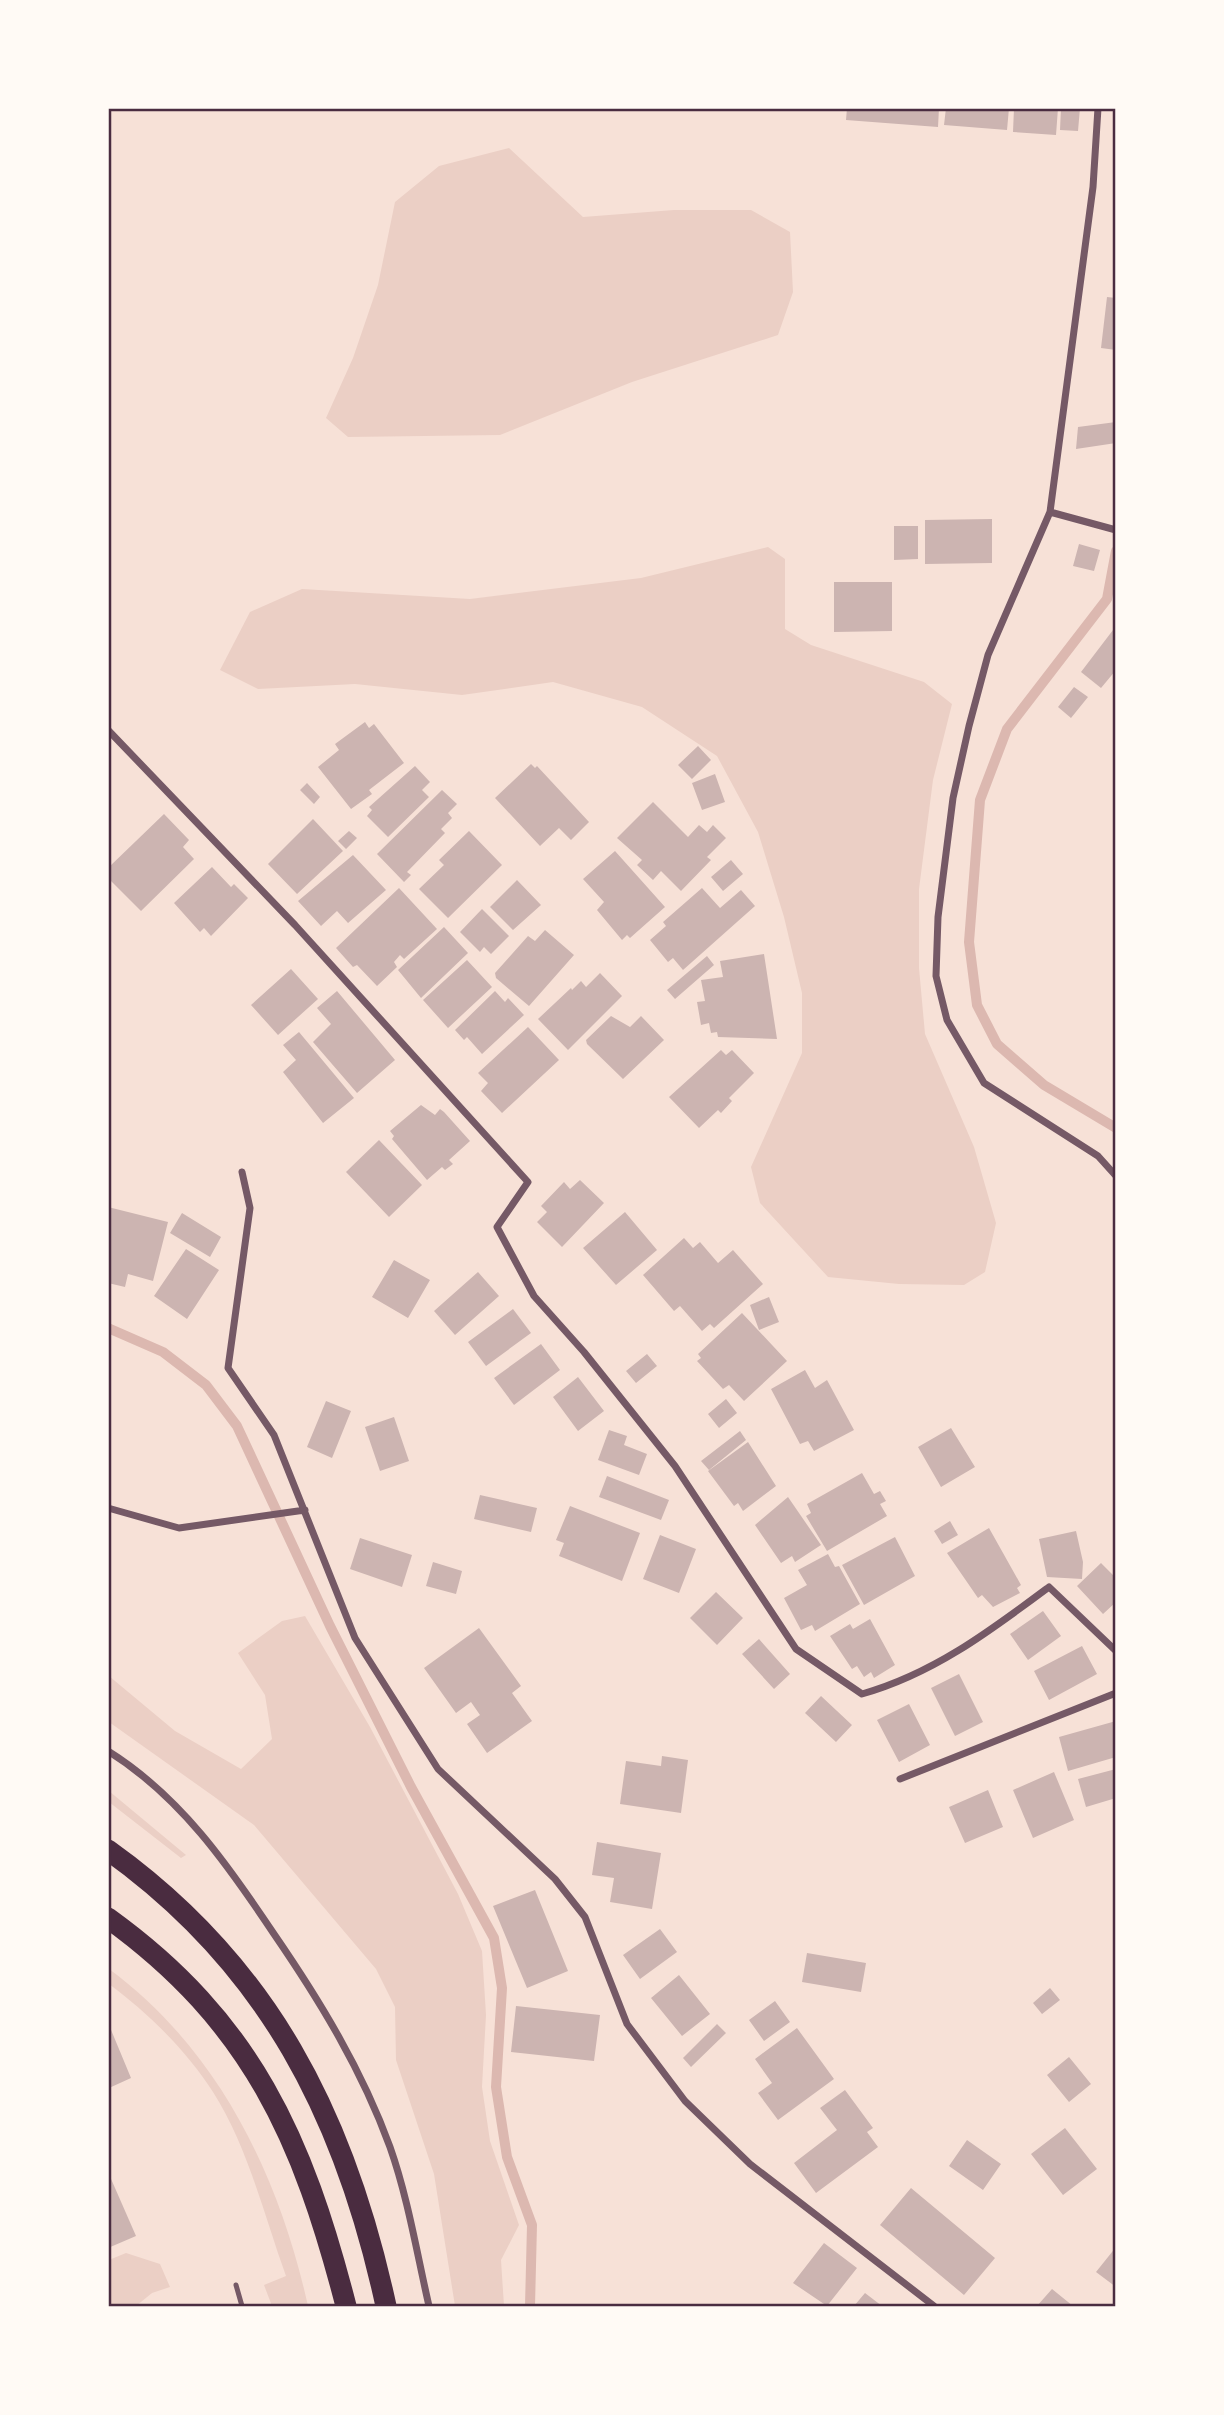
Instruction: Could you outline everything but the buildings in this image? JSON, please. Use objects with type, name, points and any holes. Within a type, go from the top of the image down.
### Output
[{"type":"highway","points":[[108,1850],[195,1920],[242,1974],[281,2029],[314,2090],[340,2150],[363,2218],[386,2306]]},
{"type":"highway","points":[[108,1918],[177,1975],[219,2018],[254,2067],[282,2118],[310,2183],[346,2306]]},
{"type":"street","points":[[1098,108],[1093,187],[1050,512],[988,655],[969,726],[953,798],[938,917],[936,976],[947,1020],[984,1083],[1098,1156],[1115,1176]]},
{"type":"street","points":[[1050,512],[1115,530]]},
{"type":"street","points":[[108,730],[295,925],[528,1182],[497,1227],[534,1296],[584,1352],[675,1466],[796,1649],[862,1694],[901,1683],[976,1641],[1049,1587],[1115,1651]]},
{"type":"street","points":[[242,1172],[250,1208],[228,1368],[274,1435],[355,1637],[438,1769],[555,1880],[585,1917],[627,2024],[685,2101],[750,2164],[934,2306]]},
{"type":"street","points":[[108,1508],[179,1528],[305,1510]]},
{"type":"street","points":[[900,1779],[1115,1693]]},
{"type":"street","points":[[108,1751],[162,1793],[196,1826],[226,1863],[333,2025],[365,2085],[391,2149],[429,2306]]},
{"type":"lane","points":[[236,2285],[243,2306]]},
{"type":"shaded area","points":[[509,148],[583,217],[674,210],[751,210],[790,232],[793,292],[778,335],[632,382],[500,435],[348,437],[326,418],[353,358],[378,285],[395,202],[439,166]]},
{"type":"shaded area","points":[[768,547],[785,559],[785,629],[811,645],[924,682],[952,704],[933,780],[919,889],[919,968],[925,1034],[974,1147],[996,1223],[985,1272],[964,1285],[899,1284],[828,1277],[760,1203],[751,1167],[802,1053],[802,993],[784,917],[758,832],[717,756],[642,707],[553,682],[462,695],[355,684],[258,689],[220,670],[250,612],[302,589],[470,599],[641,578]]},
{"type":"shaded area","points":[[305,1616],[370,1727],[458,1894],[482,1951],[486,2015],[482,2087],[490,2141],[519,2225],[501,2260],[504,2306],[455,2306],[434,2174],[396,2060],[395,2007],[376,1969],[254,1825],[109,1722],[109,1676],[175,1731],[241,1769],[272,1739],[265,1695],[238,1653],[282,1621]]},
{"type":"shaded area","points":[[109,1791],[186,1855],[181,1858],[109,1802]]},
{"type":"shaded area","points":[[109,1969],[148,2001],[182,2038],[213,2077],[239,2119],[280,2210],[308,2306],[272,2306],[264,2285],[286,2276],[236,2135],[213,2092],[179,2047],[138,2007],[109,1984]]},
{"type":"shaded area","points":[[126,2253],[160,2264],[170,2287],[152,2293],[136,2306],[109,2306],[109,2260]]},
{"type":"waterway","points":[[1116,551],[1107,599],[1007,729],[980,800],[969,942],[977,1005],[997,1044],[1044,1085],[1116,1128]]},
{"type":"waterway","points":[[108,1328],[163,1352],[206,1385],[237,1426],[330,1626],[411,1787],[494,1938],[502,1988],[496,2087],[507,2157],[532,2225],[530,2306]]}]
